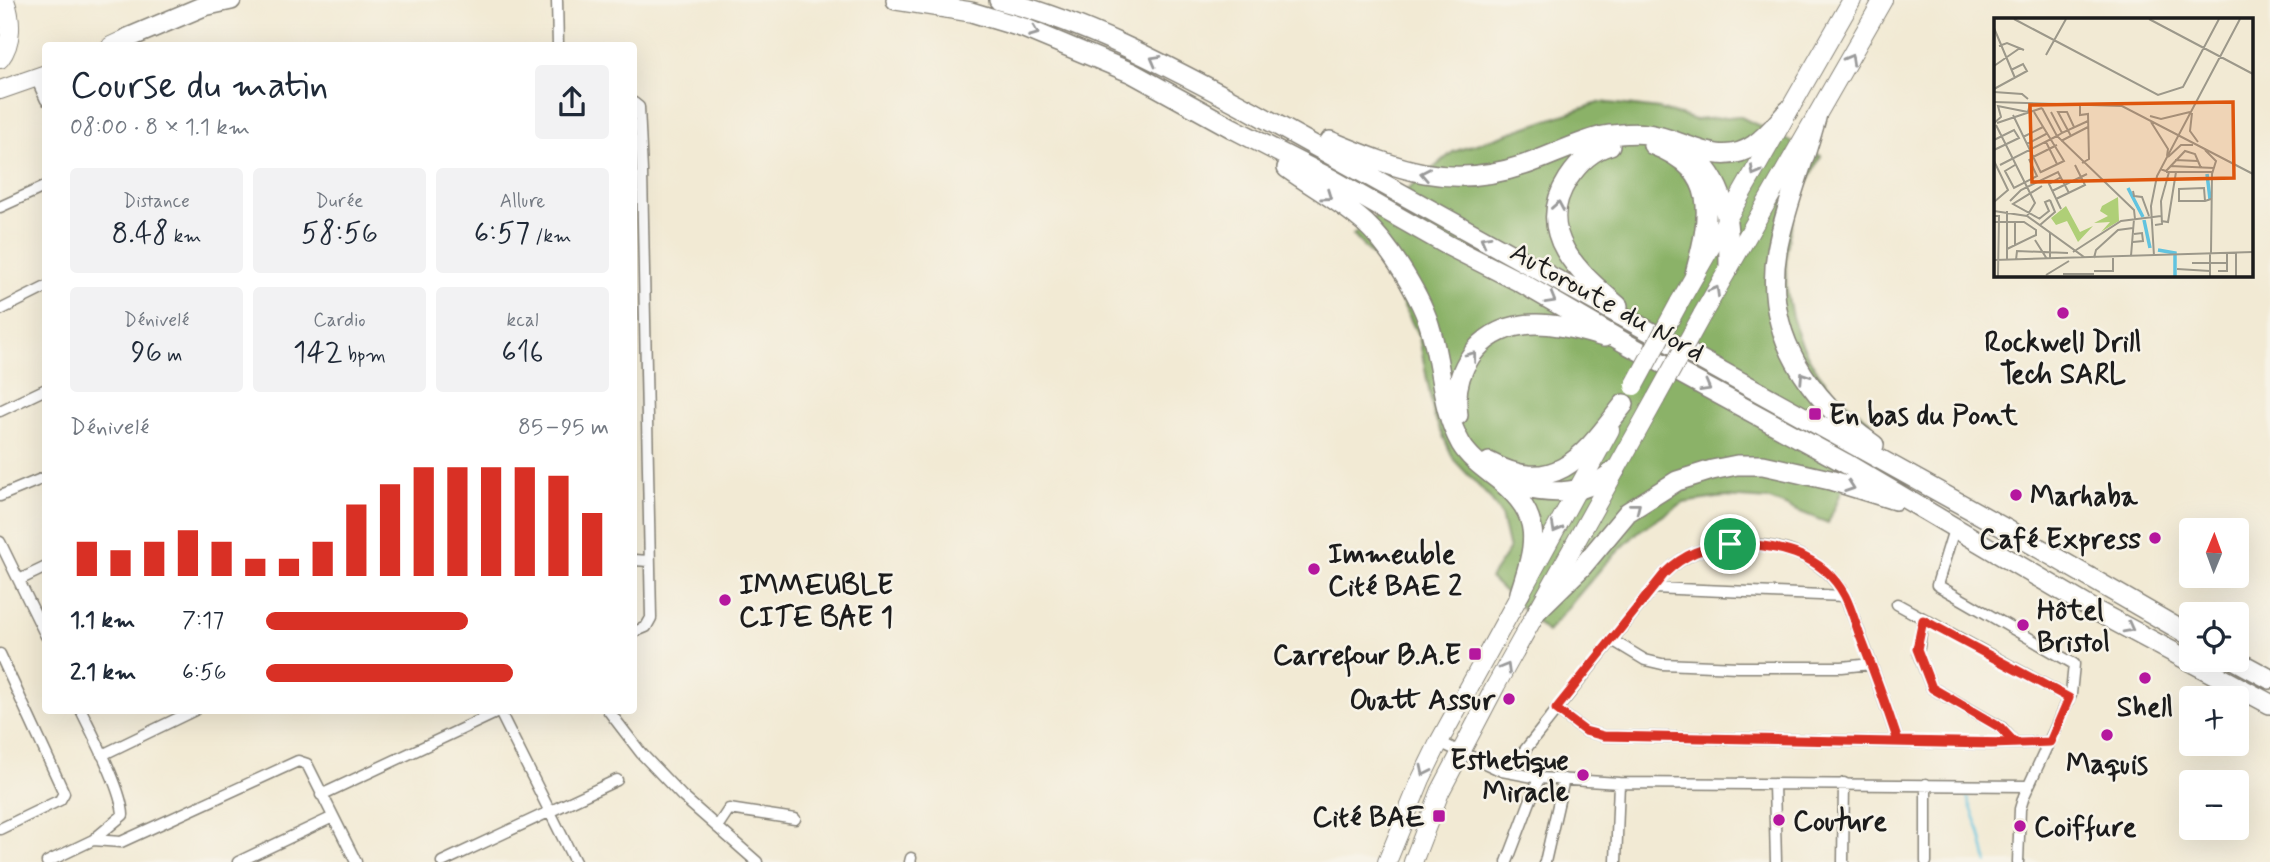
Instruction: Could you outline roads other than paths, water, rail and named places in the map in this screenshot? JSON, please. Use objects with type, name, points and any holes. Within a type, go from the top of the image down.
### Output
[{"type":"highway","points":[[125,42],[204,6],[231,0]]},
{"type":"highway","name":"Autoroute du Nord","points":[[896,0],[971,12],[1024,28],[1132,74],[1520,282],[1922,507],[2096,611],[2270,705]]},
{"type":"highway","name":"Autoroute du Nord","points":[[999,0],[1054,15],[1100,34],[1141,52],[1251,110],[1949,498],[2179,629]]},
{"type":"highway","points":[[1251,110],[1385,164],[1443,177],[1488,175],[1523,166],[1606,136],[1647,134],[1707,153],[1740,152],[1752,146],[1788,111]]},
{"type":"highway","points":[[1816,118],[1776,255],[1776,299],[1787,344],[1815,394],[1838,417],[1949,498]]},
{"type":"highway","points":[[1232,128],[1365,223],[1388,250],[1411,287],[1431,328],[1450,420],[1461,444],[1479,465],[1502,482],[1525,507],[1531,520],[1534,547],[1520,593]]},
{"type":"highway","points":[[1651,333],[1585,277],[1562,246],[1556,209],[1565,183],[1580,163],[1605,146],[1637,141],[1669,151],[1691,170],[1704,190],[1707,209],[1705,233],[1695,274]]},
{"type":"highway","points":[[1681,144],[1709,171],[1723,199],[1729,267]]},
{"type":"highway","points":[[1624,404],[1590,447],[1574,462],[1547,474],[1523,475],[1500,468],[1479,453],[1463,431],[1456,401],[1460,374],[1466,361],[1482,343],[1508,328],[1536,324],[1560,327],[1625,343]]},
{"type":"highway","points":[[1538,610],[1568,582],[1628,512],[1677,481],[1712,470],[1737,465],[1763,465],[1830,480],[1922,507]]},
{"type":"highway","points":[[1502,482],[1541,492],[1577,491],[1600,482],[1616,469]]},
{"type":"highway","points":[[2249,668],[2270,679]]},
{"type":"main road","points":[[0,59],[6,51],[10,34],[9,11],[5,0]]},
{"type":"main road","points":[[1387,862],[1402,821],[1439,742],[1695,274],[1852,0]]},
{"type":"main road","points":[[1413,862],[1440,793],[1538,610],[1729,267],[1883,0]]},
{"type":"main road","points":[[0,90],[41,76]]},
{"type":"street","points":[[557,0],[558,42]]},
{"type":"street","points":[[637,105],[640,121],[638,263],[651,618],[646,627],[637,631]]},
{"type":"street","points":[[0,207],[42,188]]},
{"type":"street","points":[[0,310],[42,290]]},
{"type":"street","points":[[0,411],[42,391]]},
{"type":"street","points":[[0,496],[42,479]]},
{"type":"street","points":[[1955,526],[1937,585],[2073,663],[2069,698],[2020,809],[2018,862]]},
{"type":"street","points":[[0,542],[42,628]]},
{"type":"street","points":[[1502,771],[1521,754],[1677,561],[1712,546],[1769,545],[1798,553],[1826,571],[1845,596],[1898,741]]},
{"type":"street","points":[[637,560],[649,561]]},
{"type":"street","points":[[19,580],[42,569]]},
{"type":"street","points":[[1653,588],[1845,596]]},
{"type":"street","points":[[1897,604],[2069,698]]},
{"type":"street","points":[[1923,620],[1917,649],[1932,688],[2001,728],[2015,743]]},
{"type":"street","points":[[1612,640],[1644,660],[1662,664],[1738,667],[1842,667],[1871,664]]},
{"type":"street","points":[[0,654],[5,678],[64,793],[60,800],[0,829]]},
{"type":"street","points":[[1556,709],[1585,731],[1604,736],[2050,742]]},
{"type":"street","points":[[47,862],[93,840],[123,815],[102,755],[83,714]]},
{"type":"street","points":[[102,755],[187,714]]},
{"type":"street","points":[[321,795],[494,714]]},
{"type":"street","points":[[502,714],[575,862]]},
{"type":"street","points":[[611,714],[641,753],[682,796],[757,862]]},
{"type":"street","points":[[1439,742],[1502,771],[1539,778],[1619,783],[2028,786]]},
{"type":"street","points":[[93,840],[121,842],[303,761],[307,764],[356,862]]},
{"type":"street","points":[[1507,862],[1539,778]]},
{"type":"street","points":[[1545,862],[1564,779]]},
{"type":"street","points":[[442,862],[617,780]]},
{"type":"street","points":[[1616,862],[1619,783]]},
{"type":"street","points":[[1843,862],[1844,783]]},
{"type":"street","points":[[1774,784],[1776,862]]},
{"type":"street","points":[[1926,784],[1926,862]]},
{"type":"street","points":[[717,827],[729,809],[795,819]]},
{"type":"street","points":[[238,862],[333,817]]},
{"type":"street","points":[[1402,821],[1425,829]]},
{"type":"waterway","points":[[1965,791],[1980,831],[1987,862]]},
{"type":"place","name":"Rockwell Drill Tech SARL","points":[[2063,313]]},
{"type":"place","name":"En bas du Pont","points":[[1815,414]]},
{"type":"place","name":"Marhaba","points":[[2016,495]]},
{"type":"place","name":"Café Express","points":[[2155,538]]},
{"type":"place","name":"Immeuble Cité BAE 2","points":[[1314,569]]},
{"type":"place","name":"IMMEUBLE CITE BAE 1","points":[[725,600]]},
{"type":"place","name":"Hôtel Bristol","points":[[2023,625]]},
{"type":"place","name":"Carrefour B.A.E","points":[[1475,654]]},
{"type":"place","name":"Shell","points":[[2145,678]]},
{"type":"place","name":"Ouatt Assur","points":[[1509,699]]},
{"type":"place","name":"Maquis","points":[[2107,735]]},
{"type":"place","name":"Esthetique Miracle","points":[[1583,775]]},
{"type":"place","name":"Cité BAE","points":[[1439,816]]},
{"type":"place","name":"Couture","points":[[1779,820]]},
{"type":"place","name":"Coiffure","points":[[2020,826]]}]
